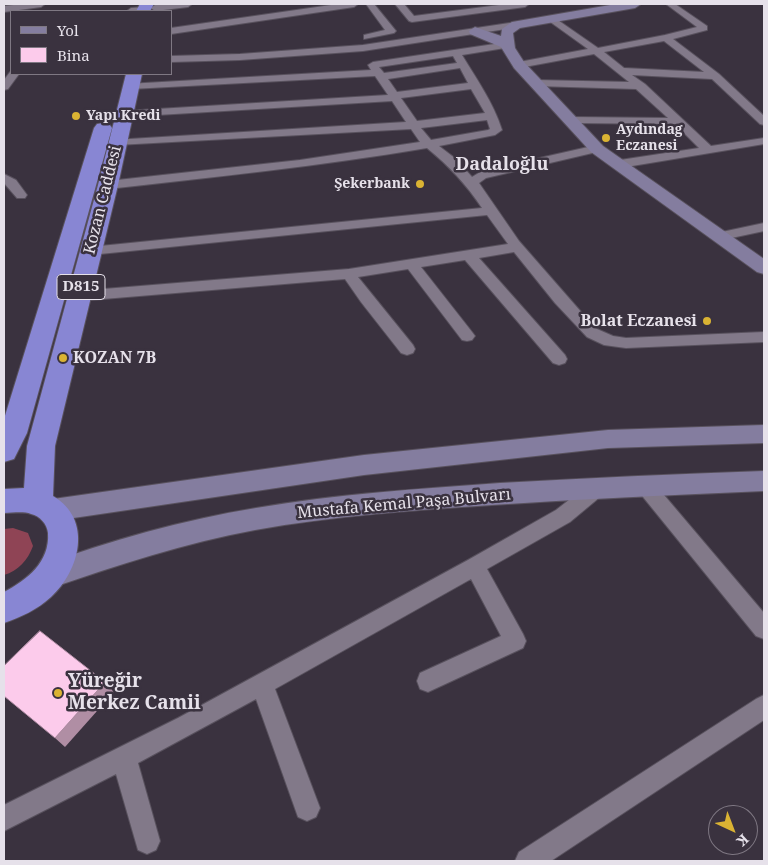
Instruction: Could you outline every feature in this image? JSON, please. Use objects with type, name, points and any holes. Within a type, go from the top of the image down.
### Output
[{"type":"highway","name":"Kozan Caddesi","points":[[45,506],[41,446],[108,185],[124,114],[128,78]]},
{"type":"highway","name":"Kozan Caddesi","points":[[4,450],[13,433],[128,78]]},
{"type":"highway","points":[[4,501],[17,499],[45,506],[62,523],[65,539],[61,557],[50,575],[34,592],[7,614]]},
{"type":"main road","points":[[635,4],[516,25],[507,32],[508,46],[519,65],[597,149],[722,236],[764,268]]},
{"type":"main road","points":[[475,31],[493,37],[508,46]]},
{"type":"main road","points":[[45,506],[373,464],[608,439],[764,434]]},
{"type":"main road","name":"Mustafa Kemal Paşa Bulvarı","points":[[50,575],[149,543],[254,520],[322,510],[432,498],[599,487],[760,485]]},
{"type":"street","points":[[4,9],[41,4]]},
{"type":"street","points":[[147,8],[188,4]]},
{"type":"street","points":[[172,31],[354,4]]},
{"type":"street","points":[[370,4],[402,27]]},
{"type":"street","points":[[399,4],[402,27]]},
{"type":"street","points":[[440,4],[449,13]]},
{"type":"street","points":[[321,51],[449,13],[485,6],[525,4]]},
{"type":"street","points":[[519,65],[666,38],[704,28],[670,4]]},
{"type":"street","points":[[552,19],[597,50],[641,86],[708,150]]},
{"type":"street","points":[[172,59],[240,57],[362,48],[516,25]]},
{"type":"street","points":[[666,38],[715,76],[764,122]]},
{"type":"street","points":[[377,72],[456,53],[508,46]]},
{"type":"street","points":[[362,48],[425,141],[452,162],[474,186],[489,210],[518,247],[592,333],[610,341],[626,343],[764,337]]},
{"type":"street","points":[[108,185],[432,145],[491,133],[496,130],[492,116],[456,53]]},
{"type":"street","points":[[128,78],[377,72],[463,66]]},
{"type":"street","points":[[623,71],[715,76]]},
{"type":"street","points":[[4,87],[13,75]]},
{"type":"street","points":[[536,83],[641,86]]},
{"type":"street","points":[[124,114],[394,97],[476,85]]},
{"type":"street","points":[[117,142],[414,125],[492,116]]},
{"type":"street","points":[[571,120],[679,121]]},
{"type":"street","points":[[620,164],[764,141]]},
{"type":"street","points":[[474,186],[473,182],[482,175],[597,149]]},
{"type":"street","points":[[4,178],[12,183],[21,195]]},
{"type":"street","points":[[90,251],[271,233],[362,221],[489,210]]},
{"type":"street","points":[[722,236],[764,227]]},
{"type":"street","points":[[79,296],[349,274],[518,247]]},
{"type":"street","points":[[469,254],[559,359]]},
{"type":"street","points":[[411,264],[468,336]]},
{"type":"street","points":[[349,274],[366,299],[407,349]]},
{"type":"street","points":[[4,818],[124,758],[475,566],[563,516],[599,487]]},
{"type":"street","points":[[646,487],[764,629]]},
{"type":"street","points":[[428,681],[515,641],[475,566]]},
{"type":"street","points":[[262,684],[307,808]]},
{"type":"street","points":[[528,861],[764,707]]},
{"type":"street","points":[[124,758],[147,841]]},
{"type":"shaded area","points":[[13,528],[28,533],[33,546],[22,564],[14,571],[4,575],[4,529]]},
{"type":"building","name":"Yüreğir Merkez Camii","points":[[40,631],[105,682],[55,738],[4,696],[4,666]]},
{"type":"place","name":"Yapı Kredi","points":[[76,116]]},
{"type":"place","name":"Aydındag Eczanesi","points":[[606,138]]},
{"type":"place","name":"Şekerbank","points":[[420,184]]},
{"type":"place","name":"Bolat Eczanesi","points":[[707,321]]},
{"type":"place","name":"KOZAN 7B","points":[[63,358]]},
{"type":"place","name":"Yüreğir Merkez Camii","points":[[58,693]]},
{"type":"district","name":"Dadaloğlu","points":[[502,165]]}]
